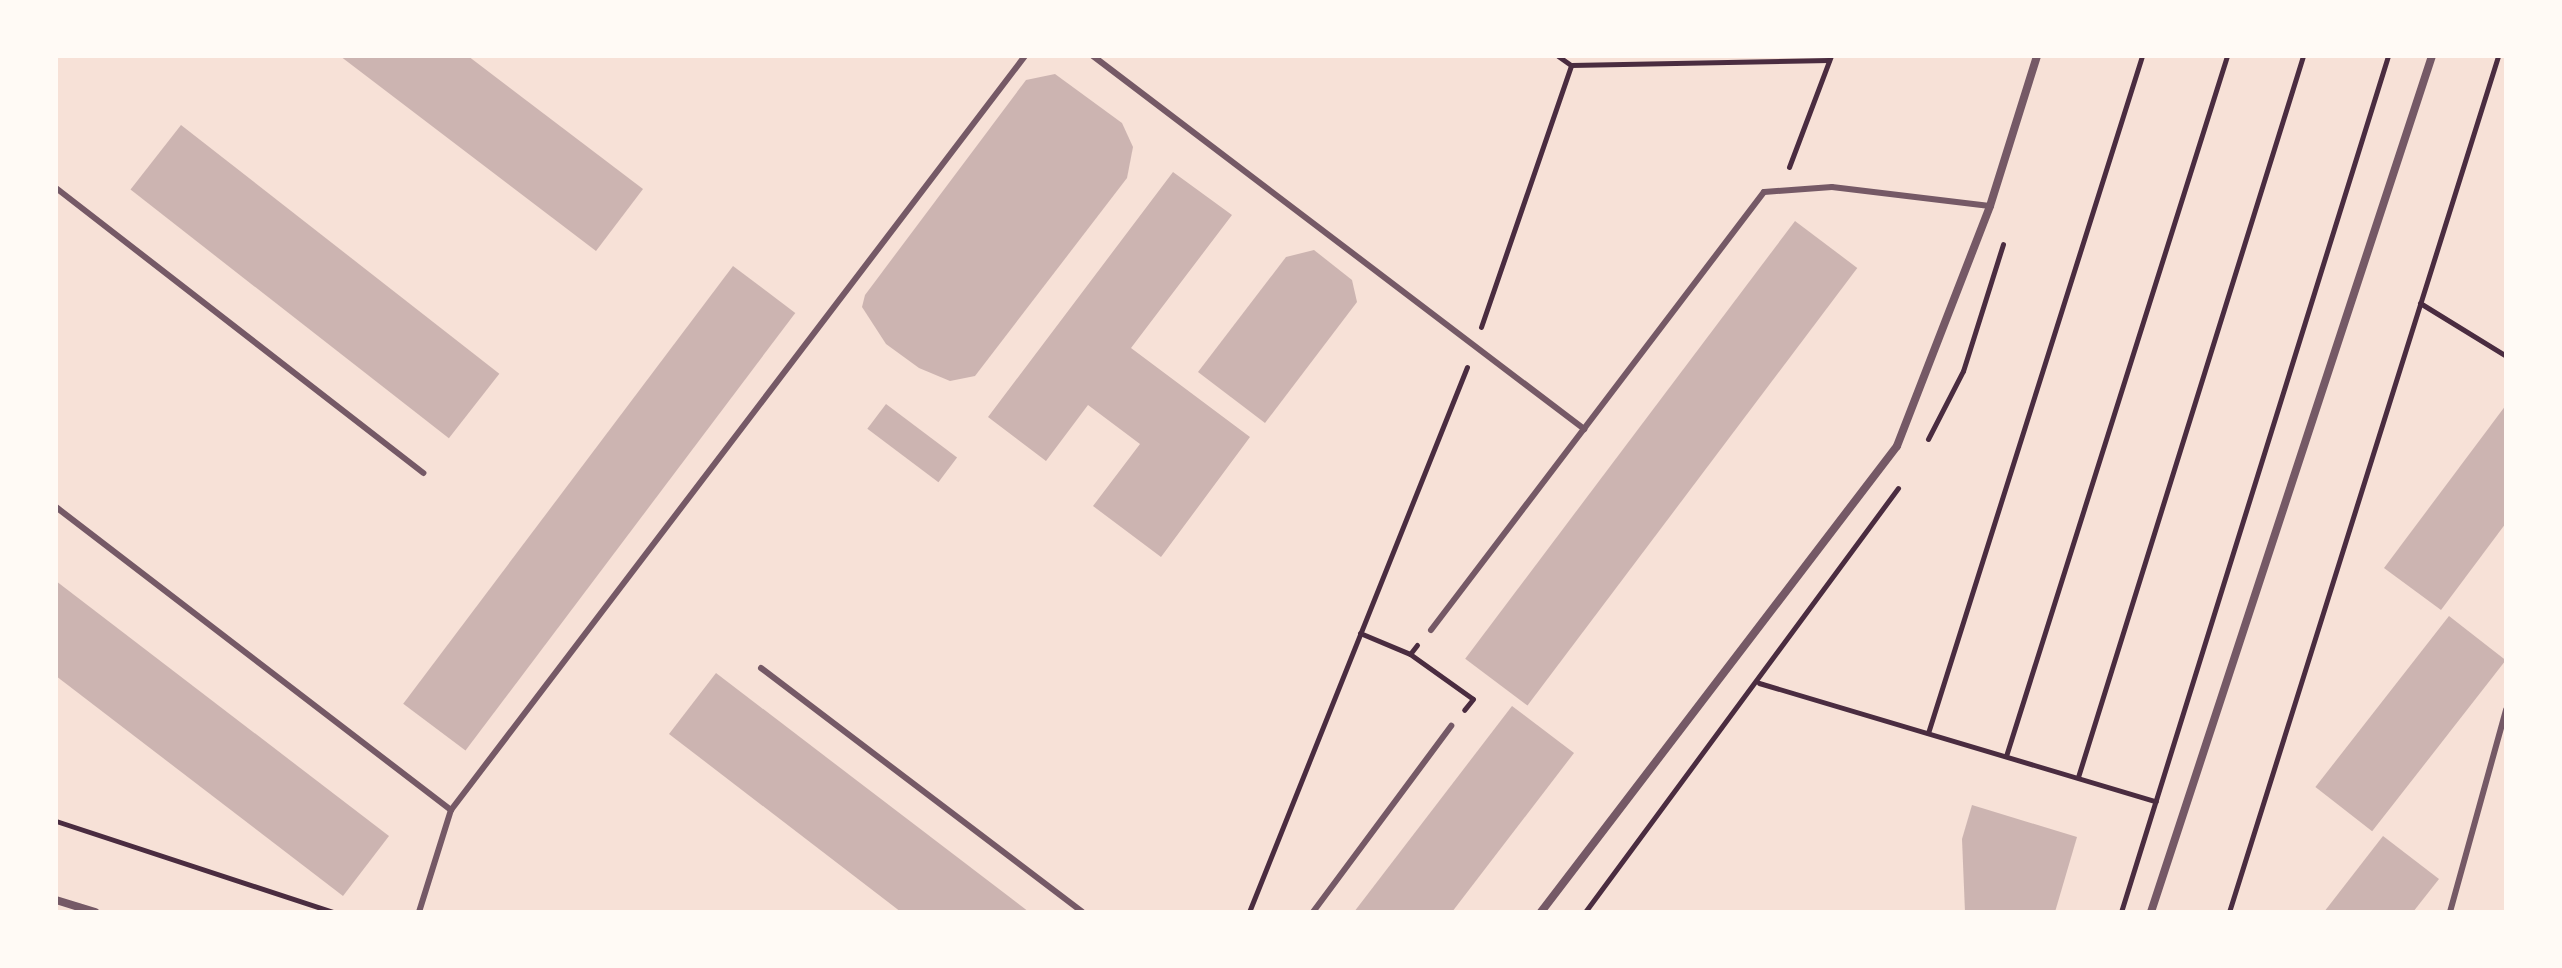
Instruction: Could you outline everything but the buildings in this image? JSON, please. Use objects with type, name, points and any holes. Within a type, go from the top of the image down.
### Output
[{"type":"street","points":[[1541,912],[1897,446],[1990,206],[2037,56]]},
{"type":"street","points":[[2151,912],[2432,56]]},
{"type":"street","points":[[56,900],[95,912]]},
{"type":"lane","points":[[419,912],[451,810],[1025,56]]},
{"type":"lane","points":[[1093,56],[1584,429]]},
{"type":"lane","points":[[1431,630],[1764,192],[1832,187],[1990,206]]},
{"type":"lane","points":[[56,188],[423,473]]},
{"type":"lane","points":[[56,507],[451,810]]},
{"type":"lane","points":[[761,668],[1082,912]]},
{"type":"lane","points":[[2450,912],[2506,710]]},
{"type":"lane","points":[[1313,912],[1451,726]]},
{"type":"path","points":[[1558,56],[1571,65],[1830,58],[1780,191]]},
{"type":"path","points":[[1928,733],[2142,56]]},
{"type":"path","points":[[2006,756],[2227,56]]},
{"type":"path","points":[[2078,777],[2303,56]]},
{"type":"path","points":[[2121,912],[2388,56]]},
{"type":"path","points":[[2229,912],[2498,56]]},
{"type":"path","points":[[1249,912],[1475,346],[1571,65]]},
{"type":"path","points":[[2420,303],[2506,356]]},
{"type":"path","points":[[1410,654],[1431,630]]},
{"type":"path","points":[[1360,633],[1410,654],[1473,699],[1451,726]]},
{"type":"path","points":[[1759,683],[2156,801]]},
{"type":"path","points":[[56,821],[333,912]]}]
